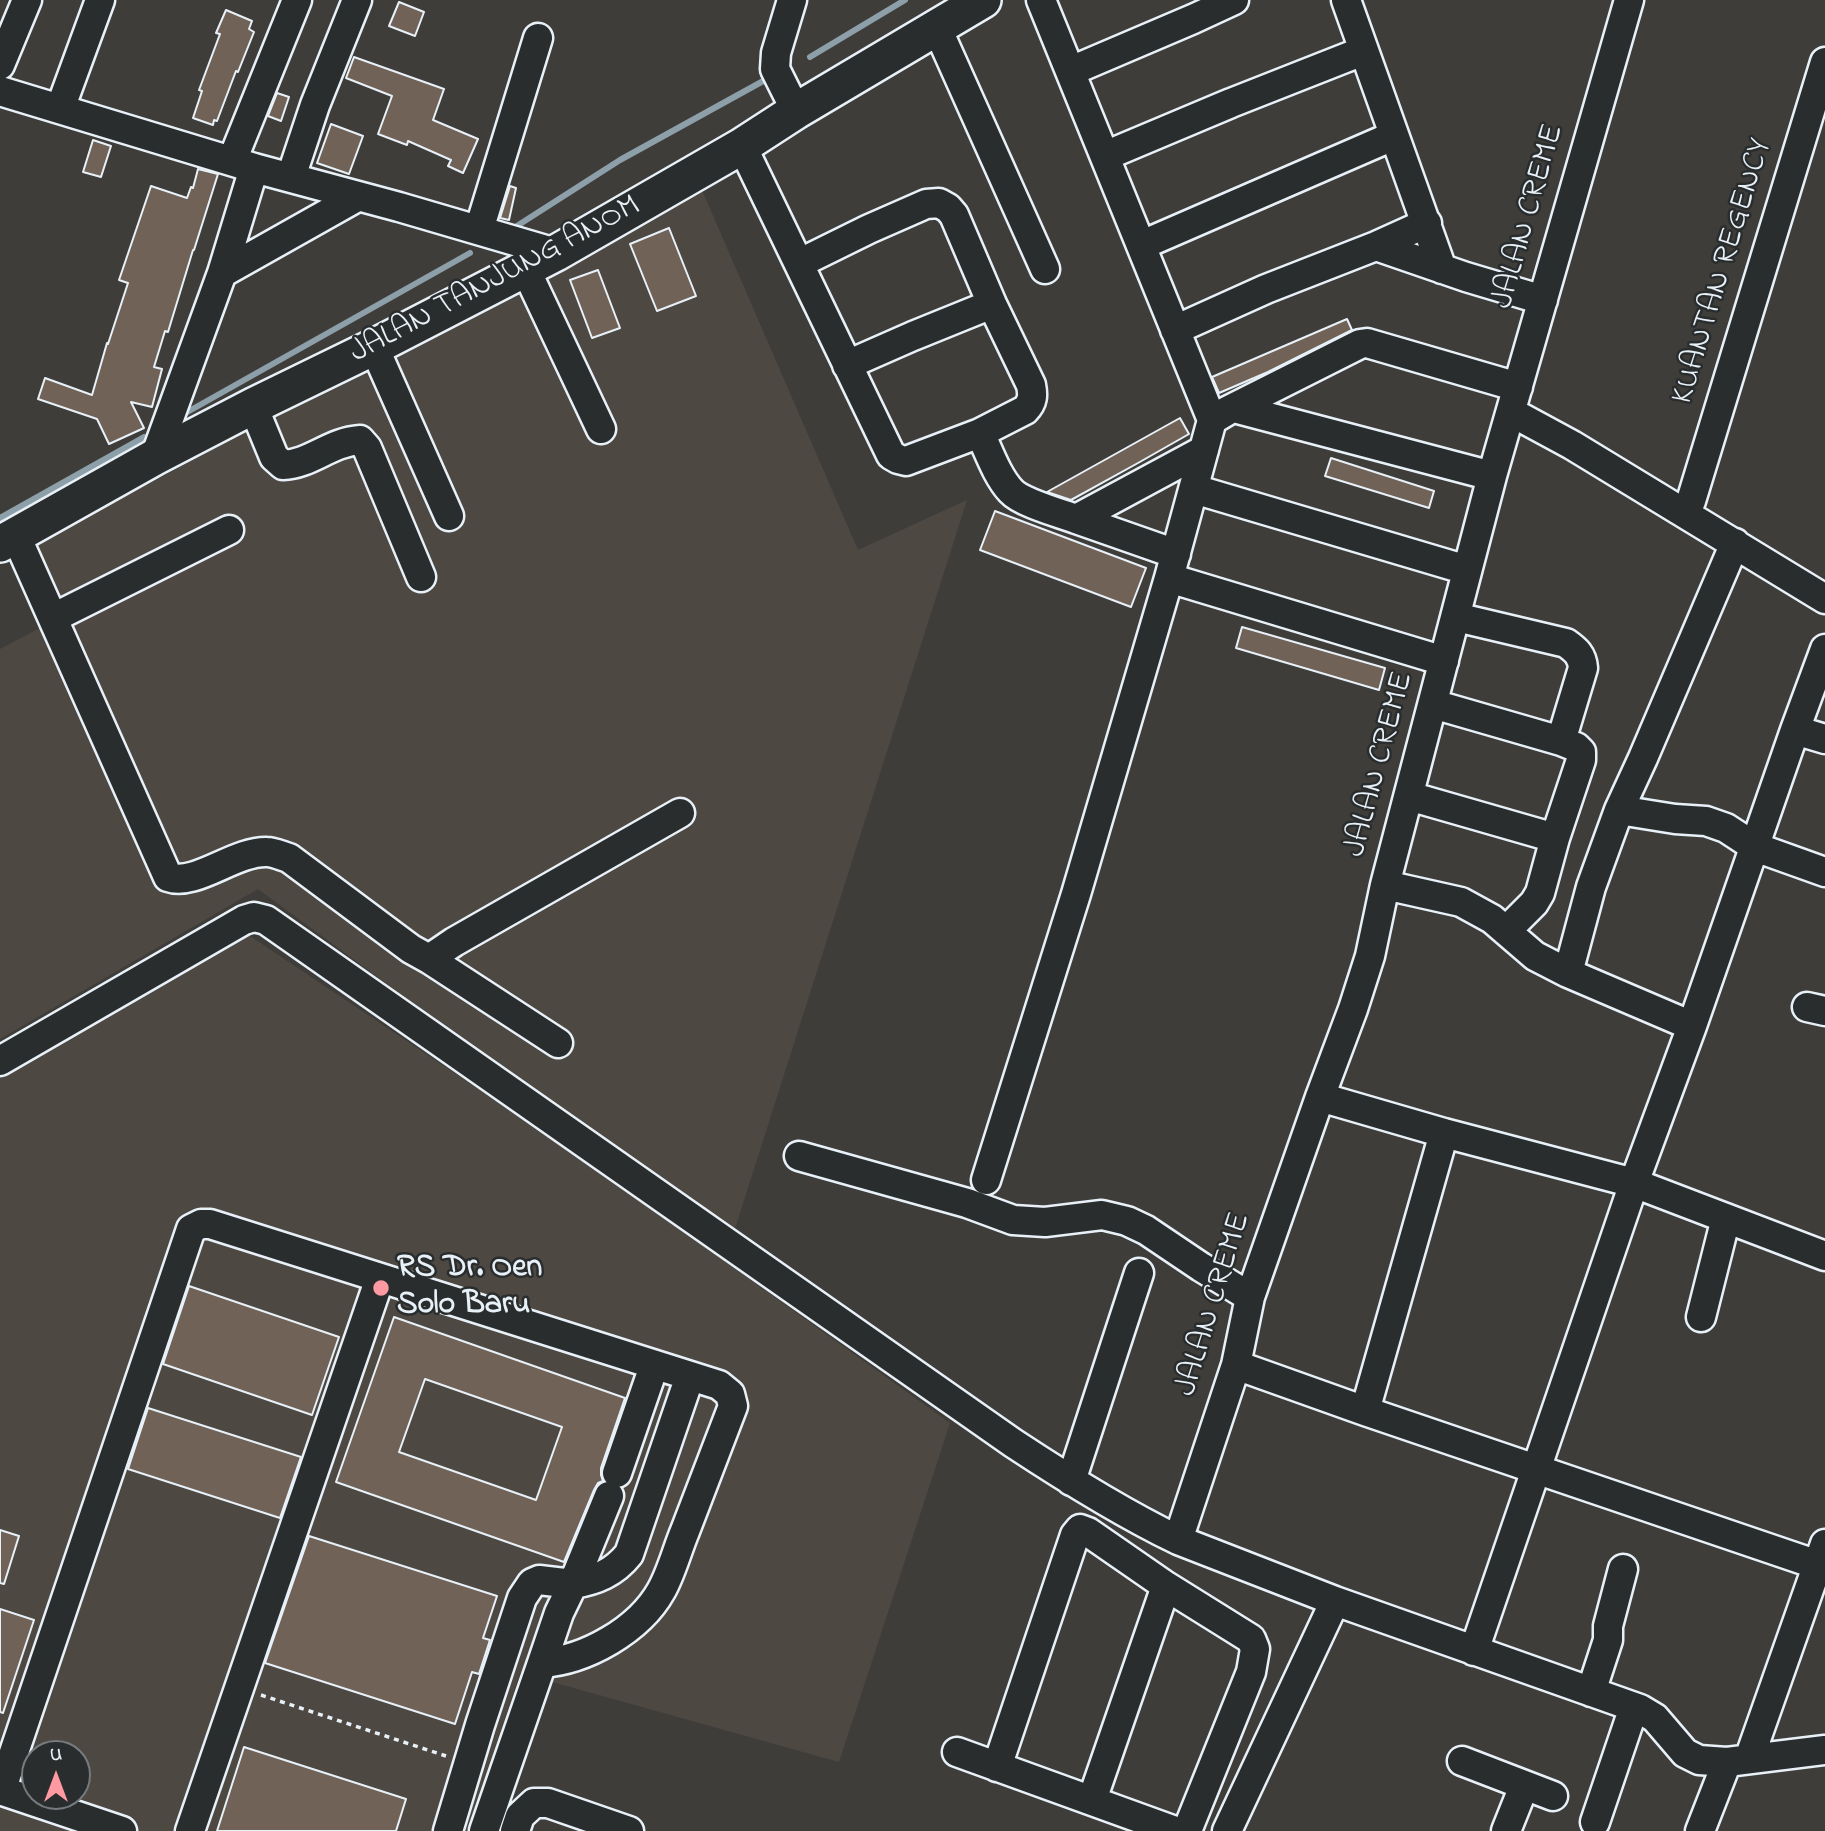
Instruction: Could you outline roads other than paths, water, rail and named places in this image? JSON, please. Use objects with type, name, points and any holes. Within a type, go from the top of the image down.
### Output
[{"type":"main road","name":"JALAN TANJUNG ANOM","points":[[8,540],[155,457],[556,253],[742,146],[983,0]]},
{"type":"street","points":[[0,65],[27,0]]},
{"type":"street","points":[[60,108],[100,0]]},
{"type":"street","points":[[155,457],[222,272],[243,164],[298,0]]},
{"type":"street","points":[[792,0],[776,53],[775,69],[796,111]]},
{"type":"street","points":[[1041,0],[1175,330],[1223,414],[1492,476]]},
{"type":"street","points":[[1071,71],[1234,0]]},
{"type":"street","points":[[1346,0],[1442,269]]},
{"type":"street","name":"JALAN CREME","points":[[1178,1540],[1236,1365],[1250,1297],[1370,956],[1385,885],[1492,476],[1629,0]]},
{"type":"street","points":[[291,177],[315,105],[367,4]]},
{"type":"street","points":[[937,28],[1045,269]]},
{"type":"street","points":[[478,230],[538,38]]},
{"type":"street","points":[[1105,156],[1363,51]]},
{"type":"street","name":"KUANTAN REGENCY","points":[[1690,501],[1825,62]]},
{"type":"street","points":[[0,91],[243,164],[556,253]]},
{"type":"street","points":[[1142,245],[1393,136]]},
{"type":"street","points":[[742,146],[891,455],[905,461],[980,433],[1026,410],[1031,404],[1031,385],[992,304],[954,215],[948,208],[939,203],[926,204],[800,263]]},
{"type":"street","points":[[222,272],[357,197]]},
{"type":"street","points":[[1175,330],[1266,289],[1427,223]]},
{"type":"street","points":[[1376,246],[1543,300]]},
{"type":"street","points":[[525,268],[601,429]]},
{"type":"street","points":[[847,365],[992,304]]},
{"type":"street","points":[[986,1180],[1076,894],[1204,450],[1223,414],[1360,344],[1367,343],[1514,399],[1572,445],[1825,599]]},
{"type":"street","points":[[374,347],[449,516]]},
{"type":"street","points":[[253,406],[274,457],[283,465],[294,465],[345,441],[360,440],[367,448],[421,577]]},
{"type":"street","points":[[980,433],[1002,478],[1012,493],[1023,500],[1076,519],[1172,566],[1444,661]]},
{"type":"street","points":[[1076,519],[1204,450]]},
{"type":"street","points":[[1194,489],[1468,570]]},
{"type":"street","points":[[52,618],[229,530]]},
{"type":"street","points":[[8,540],[52,618],[168,877],[187,879],[238,857],[268,852],[289,858],[411,949],[558,1043]]},
{"type":"street","points":[[1568,973],[1591,887],[1619,810],[1735,543]]},
{"type":"street","points":[[1456,617],[1566,643],[1576,650],[1582,659],[1583,668],[1561,741]]},
{"type":"street","points":[[1474,1651],[1634,1183],[1825,649]]},
{"type":"street","points":[[1433,704],[1561,741],[1581,751],[1582,756],[1540,893],[1534,903],[1506,931]]},
{"type":"street","points":[[1795,730],[1825,739]]},
{"type":"street","points":[[1409,796],[1555,838]]},
{"type":"street","points":[[1619,810],[1706,821],[1726,828],[1755,847],[1825,872]]},
{"type":"street","points":[[429,959],[454,942],[680,813]]},
{"type":"street","points":[[1385,885],[1461,902],[1481,912],[1535,956],[1692,1026]]},
{"type":"street","points":[[0,1061],[244,920],[254,917],[266,920],[1013,1443],[1071,1481],[1178,1540],[1335,1601],[1634,1707],[1655,1718],[1685,1753],[1699,1760],[1738,1760],[1825,1750]]},
{"type":"street","points":[[1320,1097],[1634,1183],[1825,1256]]},
{"type":"street","points":[[1365,1411],[1444,1133]]},
{"type":"street","points":[[799,1156],[967,1203],[1013,1220],[1045,1222],[1102,1215],[1127,1221],[1146,1230],[1250,1297]]},
{"type":"street","points":[[1701,1317],[1726,1218]]},
{"type":"street","points":[[122,1831],[0,1791],[191,1230],[201,1224],[210,1224],[319,1257],[719,1385],[730,1394],[733,1406],[662,1590],[635,1623],[596,1648],[580,1655],[542,1662]]},
{"type":"street","points":[[1071,1481],[1139,1273]]},
{"type":"street","points":[[190,1831],[380,1278]]},
{"type":"street","points":[[1236,1365],[1537,1469],[1821,1555],[1738,1760],[1700,1831]]},
{"type":"street","points":[[484,1831],[559,1613],[613,1484],[654,1366]]},
{"type":"street","points":[[448,1831],[522,1598],[532,1583],[539,1580],[573,1584],[591,1581],[609,1573],[629,1554],[690,1376]]},
{"type":"street","points":[[997,1767],[1077,1531],[1080,1529],[1251,1639],[1255,1649],[1251,1672],[1187,1831]]},
{"type":"street","points":[[1591,1692],[1608,1640],[1608,1626],[1623,1569]]},
{"type":"street","points":[[1092,1800],[1166,1586]]},
{"type":"street","points":[[1227,1831],[1335,1601]]},
{"type":"street","points":[[1595,1822],[1634,1707]]},
{"type":"street","points":[[957,1752],[1175,1831]]},
{"type":"street","points":[[1462,1761],[1553,1796]]},
{"type":"street","points":[[1506,1831],[1524,1786]]},
{"type":"street","points":[[515,1831],[520,1816],[534,1803],[548,1803],[629,1831]]},
{"type":"waterway","points":[[810,57],[905,0]]},
{"type":"waterway","points":[[509,231],[620,160],[765,80]]},
{"type":"waterway","points":[[182,415],[470,253]]},
{"type":"waterway","points":[[0,518],[144,437]]},
{"type":"place","name":"RS Dr. Oen Solo Baru","points":[[381,1288]]}]
